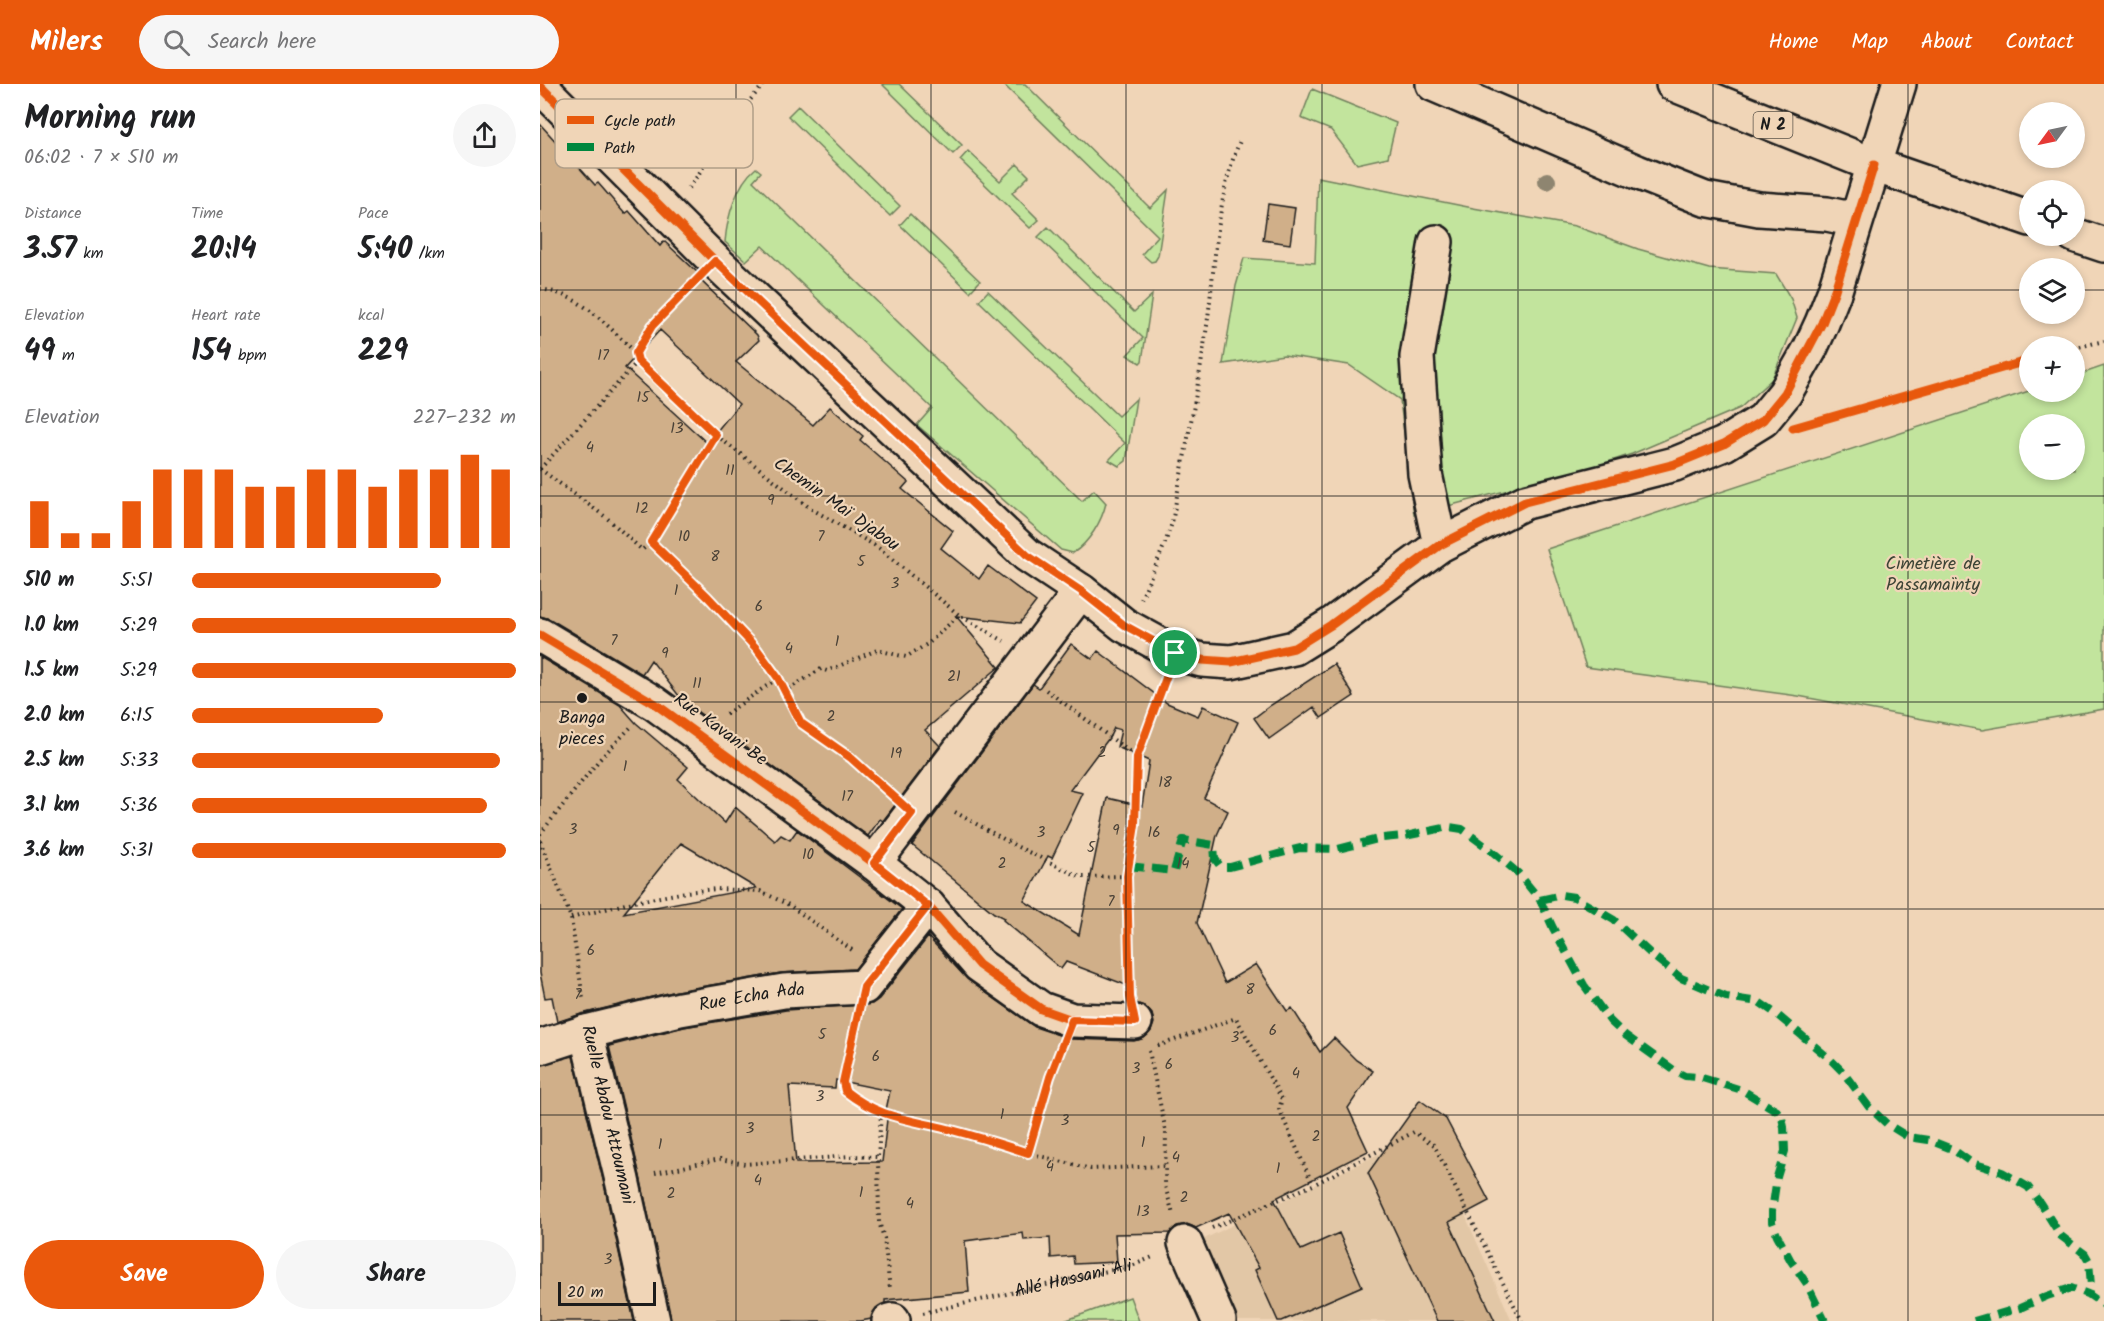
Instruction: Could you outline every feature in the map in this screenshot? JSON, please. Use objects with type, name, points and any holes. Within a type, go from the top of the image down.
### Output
[{"type":"street","points":[[1433,84],[1705,199],[1759,209],[1827,214],[1856,220]]},
{"type":"street","name":"N 2","points":[[1672,84],[1874,165],[2019,215]]},
{"type":"street","points":[[622,168],[715,261],[1027,555],[1081,591],[1124,625],[1175,653],[1202,660],[1231,662],[1294,648],[1331,626],[1440,544],[1525,502],[1675,464],[1724,444],[1762,420],[1785,393],[1822,323],[1899,84]]},
{"type":"street","points":[[540,86],[555,101]]},
{"type":"street","points":[[2085,239],[2104,245]]},
{"type":"street","points":[[1436,243],[1417,357],[1425,474],[1440,544]]},
{"type":"street","points":[[874,863],[1081,591]]},
{"type":"street","name":"Rue Kavani Be","points":[[540,635],[654,703],[874,863],[928,906],[979,965],[1041,1009],[1072,1020],[1142,1036]]},
{"type":"street","points":[[872,978],[928,906]]},
{"type":"street","name":"Rue Echa Ada","points":[[540,1047],[586,1032],[680,1009],[872,978]]},
{"type":"street","name":"Ruelle Abdou Attoumani","points":[[586,1032],[653,1321]]},
{"type":"street","points":[[1185,1243],[1219,1321]]},
{"type":"path","points":[[751,99],[764,84]]},
{"type":"path","points":[[1124,625],[1144,592],[1172,523],[1205,339],[1223,199],[1231,161],[1240,141]]},
{"type":"path","points":[[670,216],[703,168]]},
{"type":"path","points":[[636,353],[652,326],[715,261]]},
{"type":"path","points":[[540,289],[554,291],[583,304],[636,353],[638,361],[540,469],[607,518],[642,550],[651,542],[716,435]]},
{"type":"path","points":[[2085,345],[2104,341]]},
{"type":"path","points":[[1793,428],[2019,363]]},
{"type":"path","points":[[651,542],[757,649],[778,678],[801,723],[851,758],[921,801],[957,813],[1016,846],[1080,877],[1127,876]]},
{"type":"path","points":[[784,692],[821,669],[826,671],[877,650],[906,657],[929,643],[959,615]]},
{"type":"path","points":[[1175,653],[1137,757],[1135,825],[1127,876],[1130,997],[1166,1132],[1165,1186],[1185,1243]]},
{"type":"path","points":[[698,734],[778,678]]},
{"type":"path","points":[[540,834],[599,760],[654,703]]},
{"type":"path","points":[[571,918],[629,903],[686,892],[716,889],[760,891],[789,905],[872,978],[843,1082],[845,1091],[855,1100],[881,1114],[975,1136],[1028,1153],[1091,1169],[1165,1166]]},
{"type":"path","points":[[1142,1036],[1236,1018],[1282,1100],[1279,1109],[1313,1185]]},
{"type":"path","points":[[1028,1153],[1050,1077],[1072,1020]]},
{"type":"path","points":[[881,1114],[878,1157],[879,1222],[884,1238],[891,1320]]},
{"type":"path","points":[[622,1180],[720,1159],[745,1164],[850,1156],[878,1157]]},
{"type":"shaded area","points":[[1416,1136],[1448,1177],[1512,1321],[1236,1321],[1202,1240]]},
{"type":"green space","points":[[882,84],[899,84],[962,145],[953,154]]},
{"type":"green space","points":[[1003,84],[1025,84],[1150,208],[1168,190],[1158,256],[1155,261],[1151,262],[1142,254],[1158,236]]},
{"type":"green space","points":[[1312,89],[1396,123],[1388,157],[1357,164],[1331,130],[1301,118]]},
{"type":"green space","points":[[798,106],[900,206],[890,216],[788,116]]},
{"type":"green space","points":[[968,151],[1000,181],[1017,164],[1029,176],[1012,193],[1039,220],[1030,228],[960,160]]},
{"type":"green space","points":[[756,168],[761,172],[753,181],[1082,501],[1094,490],[1106,503],[1094,531],[1079,549],[1073,553],[1061,550],[917,425],[932,408],[762,246],[746,261],[725,242],[728,223],[738,192]]},
{"type":"green space","points":[[1318,177],[1575,226],[1638,249],[1709,269],[1776,274],[1791,299],[1797,318],[1772,379],[1740,408],[1632,454],[1584,470],[1414,515],[1400,400],[1349,365],[1284,355],[1223,364],[1236,286],[1244,258],[1315,263]]},
{"type":"green space","points":[[910,214],[980,281],[970,292],[900,225]]},
{"type":"green space","points":[[1048,227],[1134,312],[1152,295],[1140,363],[1127,355],[1143,338],[1038,237]]},
{"type":"green space","points":[[988,291],[1118,416],[1136,399],[1126,461],[1119,466],[1109,460],[1125,443],[979,301]]},
{"type":"green space","name":"Cimetière de Passamaïnty","points":[[2104,366],[2104,709],[1982,730],[1798,696],[1586,667],[1547,549],[2019,394],[2019,402],[2085,402],[2085,373]]},
{"type":"green space","points":[[1130,1297],[1139,1321],[1064,1321]]},
{"type":"building","points":[[540,124],[555,141],[555,168],[580,168],[595,185],[598,183],[625,214],[629,211],[660,246],[664,241],[698,273],[695,275],[757,335],[759,340],[736,362],[813,425],[830,407],[863,436],[860,440],[908,482],[902,489],[953,531],[941,548],[979,579],[988,566],[1036,602],[1020,623],[956,616],[999,667],[925,730],[940,746],[883,821],[880,819],[868,836],[683,701],[651,660],[642,674],[550,619],[540,616]],"holes":[[[660,330],[739,404],[707,443],[625,368]]]},
{"type":"building","points":[[1268,204],[1295,208],[1290,244],[1263,240]]},
{"type":"building","points":[[1071,644],[1092,659],[1098,651],[1167,703],[1198,716],[1203,706],[1238,722],[1204,798],[1228,811],[1217,835],[1197,923],[1225,983],[1256,964],[1287,1011],[1292,1008],[1320,1052],[1334,1038],[1356,1060],[1373,1071],[1348,1108],[1368,1151],[1274,1199],[1301,1250],[1339,1233],[1362,1286],[1278,1321],[1255,1270],[1259,1268],[1229,1213],[1196,1228],[1187,1224],[1177,1226],[1170,1233],[1115,1234],[1117,1262],[1074,1264],[1073,1256],[1051,1258],[1050,1238],[1024,1240],[1023,1233],[965,1241],[969,1292],[885,1300],[885,1303],[876,1308],[871,1319],[861,1321],[671,1321],[609,1046],[684,1027],[786,1010],[872,1004],[879,999],[928,937],[968,980],[1035,1027],[1071,1039],[1134,1041],[1144,1038],[1151,1031],[1154,1023],[1152,1014],[1144,1006],[1135,1003],[1134,988],[1066,962],[1061,969],[1003,920],[1004,918],[994,913],[912,845],[1033,684],[1039,688]],"holes":[[[1114,728],[1121,730],[1117,747],[1149,761],[1142,806],[1107,798],[1079,935],[1024,901],[1048,856],[1052,858],[1083,793],[1070,790]],[[836,1080],[890,1091],[886,1110],[888,1111],[882,1162],[796,1163],[789,1086],[835,1088]]]},
{"type":"building","points":[[540,657],[620,705],[636,723],[688,767],[678,779],[725,823],[735,807],[775,841],[781,835],[790,840],[797,830],[902,909],[855,969],[781,973],[677,991],[557,1022],[552,997],[545,998],[540,973]],"holes":[[[681,843],[756,888],[624,913]]]},
{"type":"building","points":[[1334,664],[1354,696],[1321,718],[1314,707],[1269,739],[1254,718]]},
{"type":"building","points":[[573,1056],[634,1321],[540,1321],[540,1065]]},
{"type":"building","points":[[1420,1100],[1446,1119],[1489,1201],[1449,1222],[1495,1321],[1437,1321],[1368,1173]]},
{"type":"marked path","points":[[1129,866],[1174,871],[1183,840],[1214,845],[1215,859],[1221,867],[1230,867],[1300,848],[1338,849],[1382,838],[1449,827],[1462,829],[1518,873],[1540,900],[1584,985],[1610,1021],[1625,1035],[1675,1071],[1685,1076],[1699,1077],[1742,1090],[1777,1111],[1784,1127],[1785,1151],[1777,1177],[1772,1222],[1825,1321]]},
{"type":"marked path","points":[[1540,900],[1562,895],[1574,897],[1614,920],[1681,978],[1726,997],[1759,1002],[1831,1060],[1869,1107],[1887,1124],[1908,1137],[1929,1140],[1952,1149],[1972,1163],[2002,1172],[2028,1187],[2061,1236],[2085,1254],[2089,1261],[2091,1286],[2088,1294]]},
{"type":"marked path","points":[[1974,1321],[2020,1308],[2071,1288],[2088,1294],[2104,1305]]},
{"type":"cycle path","points":[[540,86],[555,101]]},
{"type":"cycle path","points":[[622,168],[715,261],[1027,555],[1081,591],[1124,625],[1175,653],[1202,660],[1231,662],[1294,648],[1331,625],[1440,545],[1525,502],[1675,464],[1724,444],[1763,420],[1785,393],[1822,323],[1835,290],[1874,165]]},
{"type":"cycle path","points":[[1793,428],[2019,363]]},
{"type":"cycle path","points":[[540,635],[654,703],[874,863],[928,906],[979,965],[1041,1009],[1072,1020],[1135,1022]]},
{"type":"place","name":"Banga pieces","points":[[582,698]]},
{"type":"route","points":[[715,261],[1027,555],[1081,591],[1124,625],[1175,653],[1137,757],[1135,825],[1127,876],[1130,997],[1135,1022],[1072,1020],[1050,1077],[1028,1153],[945,1128],[881,1114],[855,1100],[845,1091],[843,1082],[864,987],[928,906],[874,863],[912,813],[851,758],[801,723],[778,678],[757,649],[651,542],[716,435],[638,361],[636,353],[652,326],[715,261]]}]
